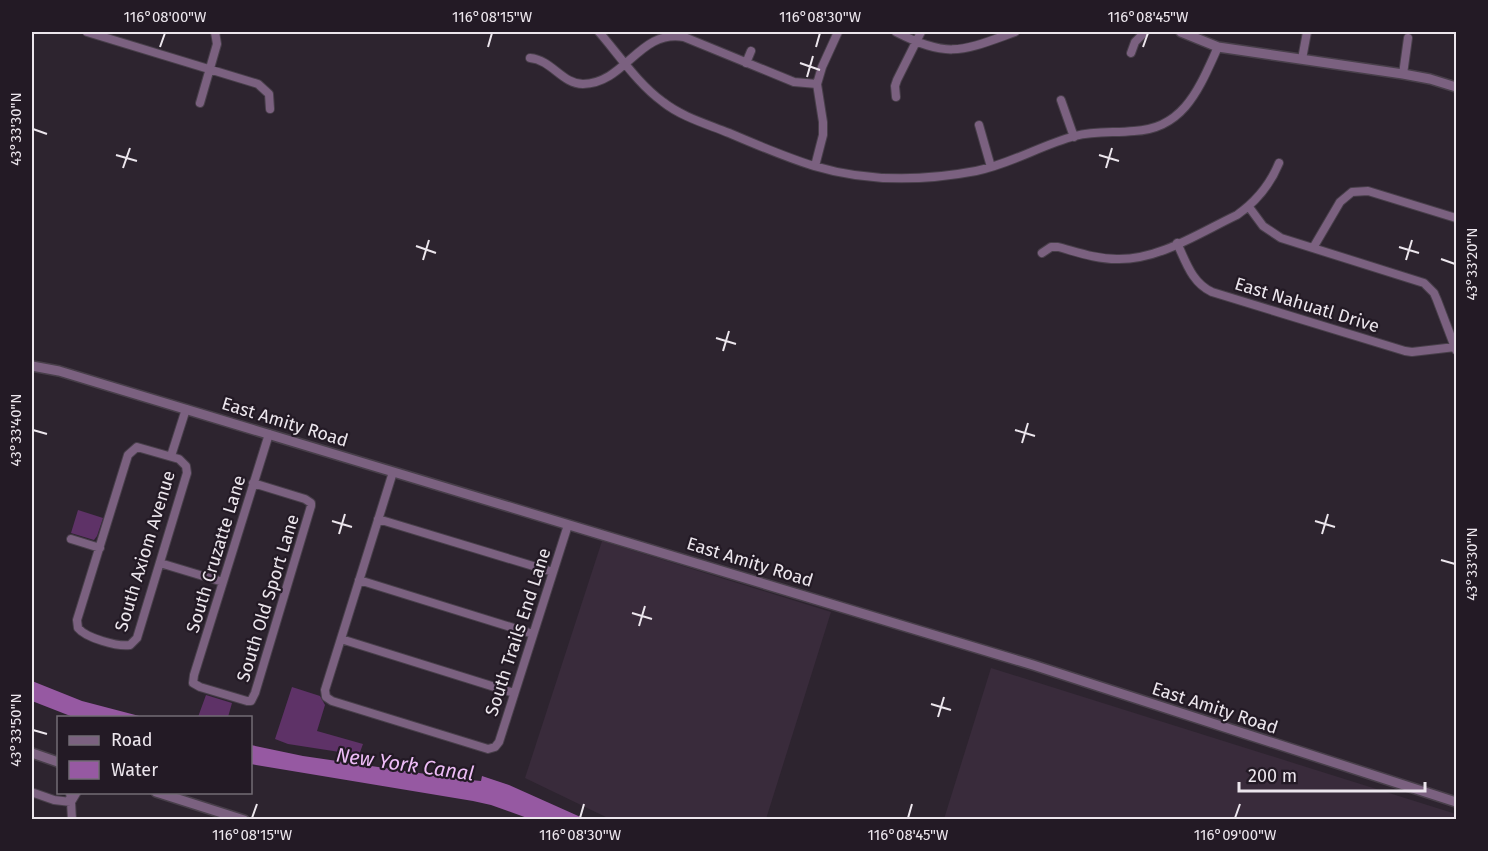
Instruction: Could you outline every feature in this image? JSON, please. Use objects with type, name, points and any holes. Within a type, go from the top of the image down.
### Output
[{"type":"street","points":[[87,32],[210,69],[264,88],[269,94],[270,109]]},
{"type":"street","points":[[201,104],[217,45],[214,32]]},
{"type":"street","points":[[599,32],[649,90],[679,112],[777,153],[815,166],[857,175],[891,178],[934,177],[991,167],[1074,136],[1103,131],[1134,132],[1149,129],[1179,114],[1195,96],[1218,46]]},
{"type":"street","points":[[815,166],[823,135],[817,84],[838,32]]},
{"type":"street","points":[[896,32],[930,47],[962,50],[1016,32]]},
{"type":"street","points":[[896,97],[897,80],[921,32]]},
{"type":"street","points":[[1131,53],[1135,42],[1144,32]]},
{"type":"street","points":[[1181,32],[1197,40],[1218,46],[1403,74],[1456,87]]},
{"type":"street","points":[[1302,59],[1307,32]]},
{"type":"street","points":[[530,58],[540,59],[568,80],[582,84],[601,81],[651,41],[673,35],[684,37],[794,82],[817,84]]},
{"type":"street","points":[[1403,74],[1408,38]]},
{"type":"street","points":[[746,63],[750,51]]},
{"type":"street","points":[[1061,100],[1074,136]]},
{"type":"street","points":[[980,125],[991,167]]},
{"type":"street","points":[[1042,253],[1051,247],[1058,247],[1100,258],[1125,259],[1149,255],[1249,207],[1272,179],[1279,163]]},
{"type":"street","points":[[1313,248],[1340,202],[1352,192],[1360,190],[1456,218]]},
{"type":"street","points":[[1249,207],[1263,226],[1275,235],[1424,283],[1434,293],[1456,349]]},
{"type":"street","name":"East Nahuatl Drive","points":[[1177,243],[1195,279],[1212,292],[1405,351],[1456,349]]},
{"type":"street","name":"East Amity Road","points":[[32,366],[59,371],[1033,665],[1456,802]]},
{"type":"street","points":[[71,539],[100,548],[128,455],[132,449],[142,447],[171,456],[186,409]]},
{"type":"street","name":"South Cruzatte Lane","points":[[194,683],[268,434]]},
{"type":"street","name":"South Axiom Avenue","points":[[100,548],[77,620],[78,628],[84,634],[122,646],[130,645],[137,638],[187,473],[186,466],[179,459],[171,456]]},
{"type":"street","points":[[393,472],[341,639],[514,693]]},
{"type":"street","name":"South Old Sport Lane","points":[[194,683],[200,687],[251,701],[272,636],[311,503],[253,483]]},
{"type":"street","points":[[378,519],[553,573]]},
{"type":"street","name":"South Trails End Lane","points":[[341,639],[325,690],[326,697],[332,701],[488,749],[495,747],[499,742],[568,525]]},
{"type":"street","points":[[160,563],[223,582]]},
{"type":"street","points":[[359,580],[533,634]]},
{"type":"street","points":[[32,753],[57,762]]},
{"type":"street","points":[[34,793],[54,800],[71,802]]},
{"type":"street","points":[[70,794],[72,819]]},
{"type":"street","points":[[71,802],[76,794]]},
{"type":"street","points":[[163,794],[244,819]]},
{"type":"shaded area","points":[[78,510],[103,518],[94,540],[71,533]]},
{"type":"shaded area","points":[[602,541],[831,612],[766,819],[610,819],[525,778]]},
{"type":"shaded area","points":[[991,668],[1456,814],[1456,819],[944,819]]},
{"type":"shaded area","points":[[292,687],[320,696],[325,705],[317,731],[363,744],[359,755],[288,744],[275,739]]},
{"type":"shaded area","points":[[206,695],[232,703],[228,716],[198,716]]},
{"type":"water","points":[[32,681],[82,701],[139,716],[70,716],[32,701]]},
{"type":"water","points":[[252,745],[303,756],[460,779],[481,781],[482,776],[509,785],[585,819],[530,819],[473,801],[252,764]]},
{"type":"water label","name":"New York Canal","points":[[405,764]]}]
